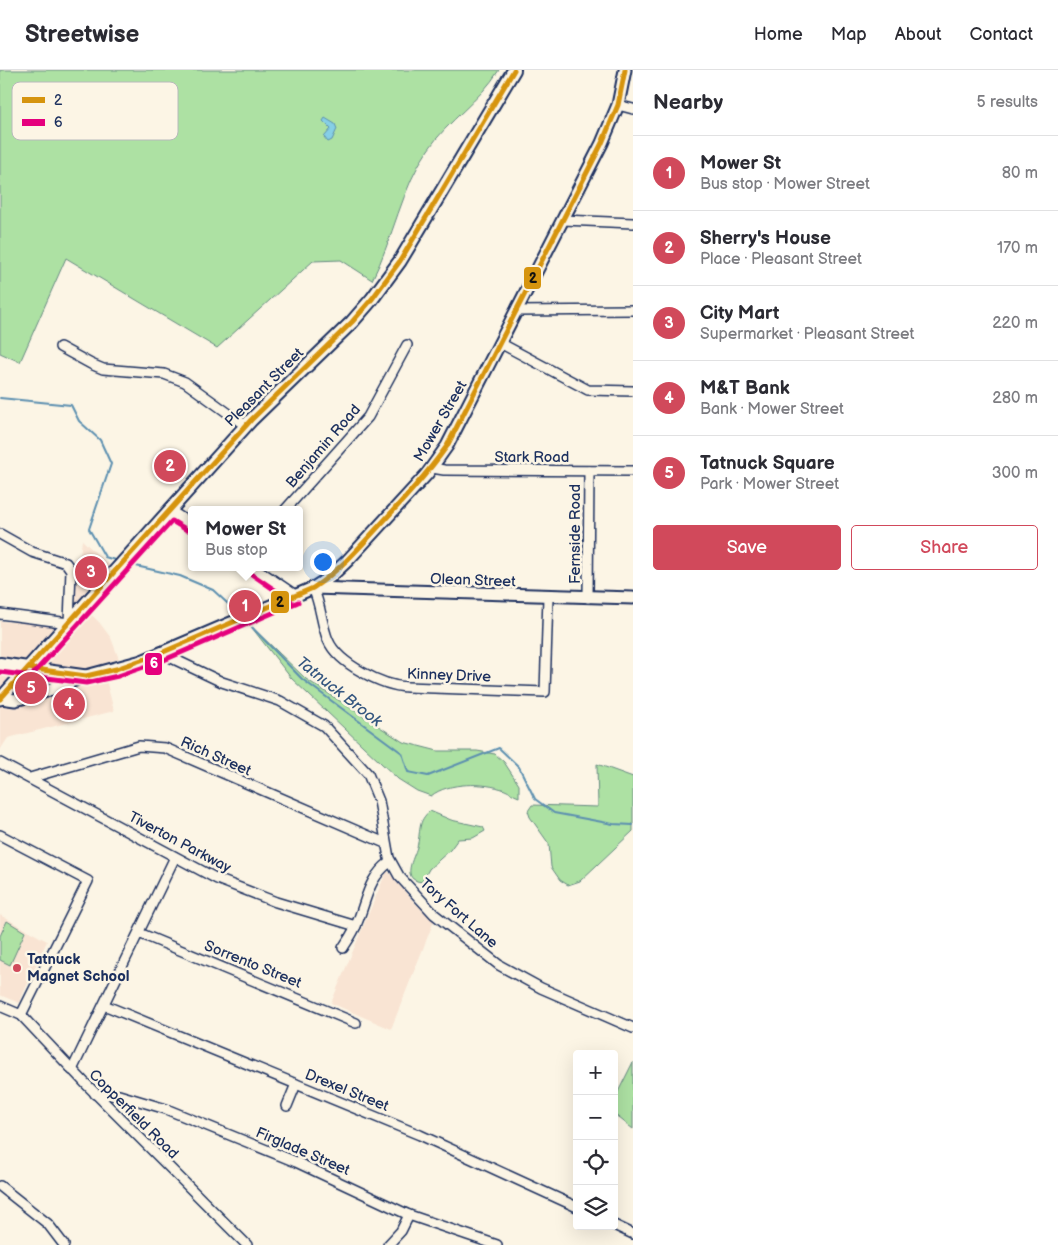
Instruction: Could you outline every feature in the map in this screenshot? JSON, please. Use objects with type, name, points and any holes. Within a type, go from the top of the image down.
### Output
[{"type":"main road","name":"Pleasant Street","points":[[28,668],[246,426],[352,322],[388,279],[514,70]]},
{"type":"main road","points":[[0,664],[28,668]]},
{"type":"street","name":"Mower Street","points":[[0,698],[15,700],[41,694],[86,676],[116,669],[161,653],[313,588],[330,577],[348,560],[432,468],[450,440],[602,143],[618,105],[625,70]]},
{"type":"street","points":[[618,105],[633,109]]},
{"type":"street","points":[[563,220],[633,223]]},
{"type":"street","points":[[516,310],[633,310]]},
{"type":"street","points":[[500,343],[588,390],[633,391]]},
{"type":"street","name":"Benjamin Road","points":[[289,506],[368,417],[407,345]]},
{"type":"street","points":[[60,347],[91,364],[103,368],[164,374],[186,382],[246,426]]},
{"type":"street","name":"Stark Road","points":[[432,468],[444,470],[633,471]]},
{"type":"street","name":"Fernside Road","points":[[588,598],[589,471]]},
{"type":"street","points":[[171,511],[188,522]]},
{"type":"street","points":[[0,534],[30,551],[70,566],[69,623],[0,614]]},
{"type":"street","points":[[260,571],[295,595]]},
{"type":"street","name":"Olean Street","points":[[313,588],[548,597],[633,598]]},
{"type":"street","name":"Kinney Drive","points":[[313,588],[318,599],[327,636],[333,649],[348,662],[377,680],[394,686],[407,687],[546,692],[548,597]]},
{"type":"street","name":"Tory Fort Lane","points":[[161,653],[222,682],[280,701],[324,726],[368,774],[379,801],[390,862],[414,893],[434,914],[499,965],[541,988],[633,1028]]},
{"type":"street","name":"Mower Street","points":[[28,668],[86,676]]},
{"type":"street","name":"Pleasant Street","points":[[0,698],[28,668]]},
{"type":"street","name":"Rich Street","points":[[30,778],[139,746],[165,748],[386,843]]},
{"type":"street","name":"Tiverton Parkway","points":[[0,762],[175,857],[250,893],[356,926]]},
{"type":"street","points":[[0,835],[88,881],[21,1015]]},
{"type":"street","points":[[72,1070],[175,857]]},
{"type":"street","points":[[343,948],[356,926],[373,878],[390,862]]},
{"type":"street","name":"Sorrento Street","points":[[139,933],[356,1023]]},
{"type":"street","name":"Drexel Street","points":[[104,1005],[447,1146],[573,1205]]},
{"type":"street","name":"Copperfield Road","points":[[0,1006],[21,1015],[95,1094],[247,1245]]},
{"type":"street","points":[[287,1106],[296,1084]]},
{"type":"street","name":"Firglade Street","points":[[95,1094],[119,1095],[166,1109],[296,1162],[409,1215],[497,1245]]},
{"type":"street","points":[[0,1186],[48,1224],[64,1245]]},
{"type":"street","points":[[388,1245],[401,1230],[409,1215]]},
{"type":"street","points":[[618,1227],[633,1234]]},
{"type":"shaded area","points":[[82,540],[110,566],[78,602],[99,622],[111,638],[119,659],[102,664],[114,711],[8,738],[0,750],[0,621],[53,625],[74,603]]},
{"type":"shaded area","points":[[387,870],[413,901],[434,921],[391,1029],[331,1003]]},
{"type":"shaded area","name":"Tatnuck Magnet School","points":[[0,915],[47,941],[19,1003],[0,995]]},
{"type":"green space","points":[[0,70],[499,70],[483,91],[436,139],[419,164],[404,196],[386,248],[372,280],[341,260],[313,261],[217,348],[66,258],[20,362],[0,353]]},
{"type":"green space","points":[[249,624],[306,679],[403,742],[438,751],[477,751],[495,754],[504,762],[519,785],[519,797],[496,787],[477,785],[447,788],[431,796],[417,791],[398,779],[291,678]]},
{"type":"green space","points":[[31,675],[57,677],[58,683],[23,694],[16,694]]},
{"type":"green space","points":[[597,764],[633,777],[633,831],[580,881],[568,885],[560,880],[551,867],[549,844],[530,817],[528,811],[532,805],[598,807]]},
{"type":"green space","points":[[430,811],[451,820],[483,827],[485,831],[473,838],[458,839],[450,850],[429,869],[422,882],[412,877],[410,868],[417,847],[421,823]]},
{"type":"green space","points":[[7,921],[25,932],[10,965],[0,960],[0,936]]},
{"type":"green space","points":[[633,1062],[633,1129],[618,1117],[618,1092]]},
{"type":"water","points":[[325,118],[335,124],[337,129],[332,140],[328,142],[324,137],[331,129],[323,121]]},
{"type":"waterway","name":"Tatnuck Brook","points":[[0,398],[71,405],[79,421],[100,440],[111,464],[89,529],[105,557],[118,561]]},
{"type":"waterway","name":"Tatnuck Brook","points":[[127,564],[180,576],[213,590],[239,614]]},
{"type":"waterway","name":"Tatnuck Brook","points":[[246,621],[302,679],[402,753],[408,772],[428,776],[499,748],[519,767],[535,799],[554,813],[613,824],[633,825]]},
{"type":"transit line","name":"2","points":[[0,699],[251,420],[352,322],[372,299],[400,261],[514,70]]},
{"type":"transit line","name":"2","points":[[28,668],[86,676],[116,669],[161,653],[313,588],[348,559],[415,486],[447,446],[602,143],[618,105],[625,70]]},
{"type":"transit line","name":"6","points":[[34,673],[172,521],[187,530]]},
{"type":"transit line","name":"6","points":[[250,573],[291,601]]},
{"type":"transit line","name":"6","points":[[0,672],[86,683],[118,676],[164,660],[298,602]]},
{"type":"place","name":"Sherry's House","points":[[170,466]]},
{"type":"place","name":"City Mart","points":[[91,572]]},
{"type":"place","name":"Mower St","points":[[245,606]]},
{"type":"place","name":"Tatnuck Square","points":[[31,688]]},
{"type":"place","name":"M&T Bank","points":[[69,704]]},
{"type":"place","name":"Tatnuck Magnet School","points":[[17,968]]}]
